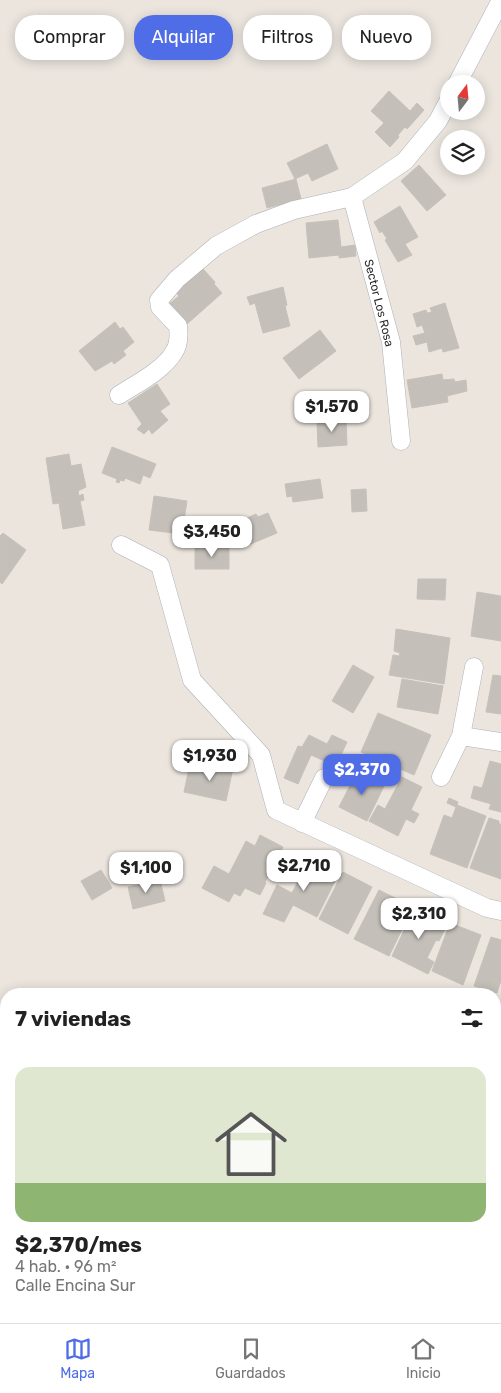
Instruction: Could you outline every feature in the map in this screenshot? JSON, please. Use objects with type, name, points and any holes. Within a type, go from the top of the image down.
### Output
[{"type":"street","points":[[462,75],[501,0]]},
{"type":"street","points":[[120,395],[166,363],[176,351],[179,338],[178,326],[160,307],[159,300],[177,279],[216,246],[256,224],[294,210],[352,197],[405,160],[440,117]]},
{"type":"street","name":"Sector Los Rosa","points":[[352,197],[391,342],[401,440]]},
{"type":"street","points":[[122,545],[160,565],[192,680],[261,755],[276,810],[487,908],[501,911]]},
{"type":"street","points":[[441,777],[461,736],[474,667]]},
{"type":"street","points":[[461,736],[501,742]]},
{"type":"street","points":[[302,823],[324,778]]},
{"type":"building","points":[[389,91],[410,111],[417,103],[424,110],[407,129],[405,127],[390,147],[375,132],[384,123],[371,111]]},
{"type":"building","points":[[327,144],[338,169],[312,181],[308,173],[295,179],[287,163]]},
{"type":"building","points":[[419,165],[446,195],[427,211],[401,181]]},
{"type":"building","points":[[296,179],[301,199],[267,208],[262,188]]},
{"type":"building","points":[[400,206],[418,237],[405,244],[412,255],[398,262],[385,240],[387,239],[382,231],[380,233],[374,222]]},
{"type":"building","points":[[338,220],[341,247],[355,245],[356,256],[339,258],[339,255],[309,258],[306,223]]},
{"type":"building","points":[[203,269],[222,293],[187,324],[169,304],[179,296],[173,289],[192,272],[196,276]]},
{"type":"building","points":[[283,287],[290,326],[263,333],[255,303],[250,305],[247,297]]},
{"type":"building","points":[[445,303],[459,348],[443,352],[442,348],[429,352],[427,342],[416,345],[413,336],[425,333],[422,325],[417,327],[413,314],[426,310],[427,313],[432,312],[430,308]]},
{"type":"building","points":[[115,322],[120,329],[123,327],[134,342],[123,351],[126,355],[114,364],[112,361],[95,371],[79,351]]},
{"type":"building","points":[[320,330],[336,351],[299,379],[283,358]]},
{"type":"building","points":[[442,374],[443,380],[454,379],[455,382],[466,380],[467,391],[447,396],[448,402],[412,408],[407,380]]},
{"type":"building","points":[[157,384],[170,404],[160,411],[168,420],[152,434],[149,429],[144,434],[137,429],[142,424],[128,403]]},
{"type":"building","points":[[346,420],[347,445],[318,447],[317,422]]},
{"type":"building","points":[[112,447],[156,464],[150,478],[143,475],[140,484],[125,478],[124,481],[120,480],[119,483],[116,482],[117,479],[102,473]]},
{"type":"building","points":[[69,454],[71,466],[81,464],[86,487],[78,491],[79,496],[83,494],[84,500],[80,501],[85,525],[63,529],[59,503],[53,504],[46,458]]},
{"type":"building","points":[[320,479],[323,498],[293,502],[292,496],[287,497],[285,484]]},
{"type":"building","points":[[366,489],[367,511],[352,512],[351,490]]},
{"type":"building","points":[[154,496],[187,501],[182,534],[149,530]]},
{"type":"building","points":[[268,513],[277,533],[246,546],[236,523],[256,514],[258,517]]},
{"type":"building","points":[[3,533],[26,550],[2,584],[0,582],[0,536]]},
{"type":"building","points":[[195,547],[229,548],[229,569],[195,569]]},
{"type":"building","points":[[418,579],[446,579],[445,600],[417,599]]},
{"type":"building","points":[[477,592],[501,596],[501,641],[471,636]]},
{"type":"building","points":[[396,629],[450,638],[444,684],[389,675],[393,655],[399,656],[400,653],[394,651]]},
{"type":"building","points":[[353,665],[374,677],[353,713],[332,701]]},
{"type":"building","points":[[493,675],[501,676],[501,714],[486,712]]},
{"type":"building","points":[[402,679],[443,686],[438,714],[397,707]]},
{"type":"building","points":[[378,713],[431,735],[414,775],[361,752]]},
{"type":"building","points":[[309,735],[327,744],[332,735],[347,742],[336,766],[311,755],[298,784],[284,778],[298,746],[302,747]]},
{"type":"building","points":[[490,761],[501,764],[501,812],[489,809],[491,804],[471,798],[474,786],[482,788]]},
{"type":"building","points":[[210,762],[233,768],[226,801],[184,792],[189,768],[208,772]]},
{"type":"building","points":[[358,770],[385,784],[367,821],[339,807]]},
{"type":"building","points":[[402,777],[422,787],[411,810],[419,814],[414,823],[406,819],[398,836],[369,821],[378,805],[385,809]]},
{"type":"building","points":[[449,798],[458,802],[457,805],[486,816],[467,868],[430,854],[444,815],[452,818],[456,807],[447,803]]},
{"type":"building","points":[[489,818],[499,821],[499,824],[501,824],[501,879],[470,868]]},
{"type":"building","points":[[260,835],[283,847],[260,895],[245,888],[240,896],[234,893],[229,902],[202,888],[214,866],[229,874],[246,841],[255,846]]},
{"type":"building","points":[[311,856],[340,871],[317,917],[293,905],[284,922],[263,914],[277,885],[292,893]]},
{"type":"building","points":[[101,870],[112,888],[92,900],[81,881]]},
{"type":"building","points":[[343,872],[372,887],[348,934],[319,919]]},
{"type":"building","points":[[160,880],[165,901],[133,909],[128,887]]},
{"type":"building","points":[[379,890],[413,907],[389,956],[354,939]]},
{"type":"building","points":[[415,907],[444,922],[443,926],[446,927],[439,941],[436,940],[427,958],[434,962],[428,974],[392,956]]},
{"type":"building","points":[[450,923],[481,935],[463,985],[432,971]]},
{"type":"building","points":[[491,937],[501,940],[501,983],[498,988],[474,986]]}]
